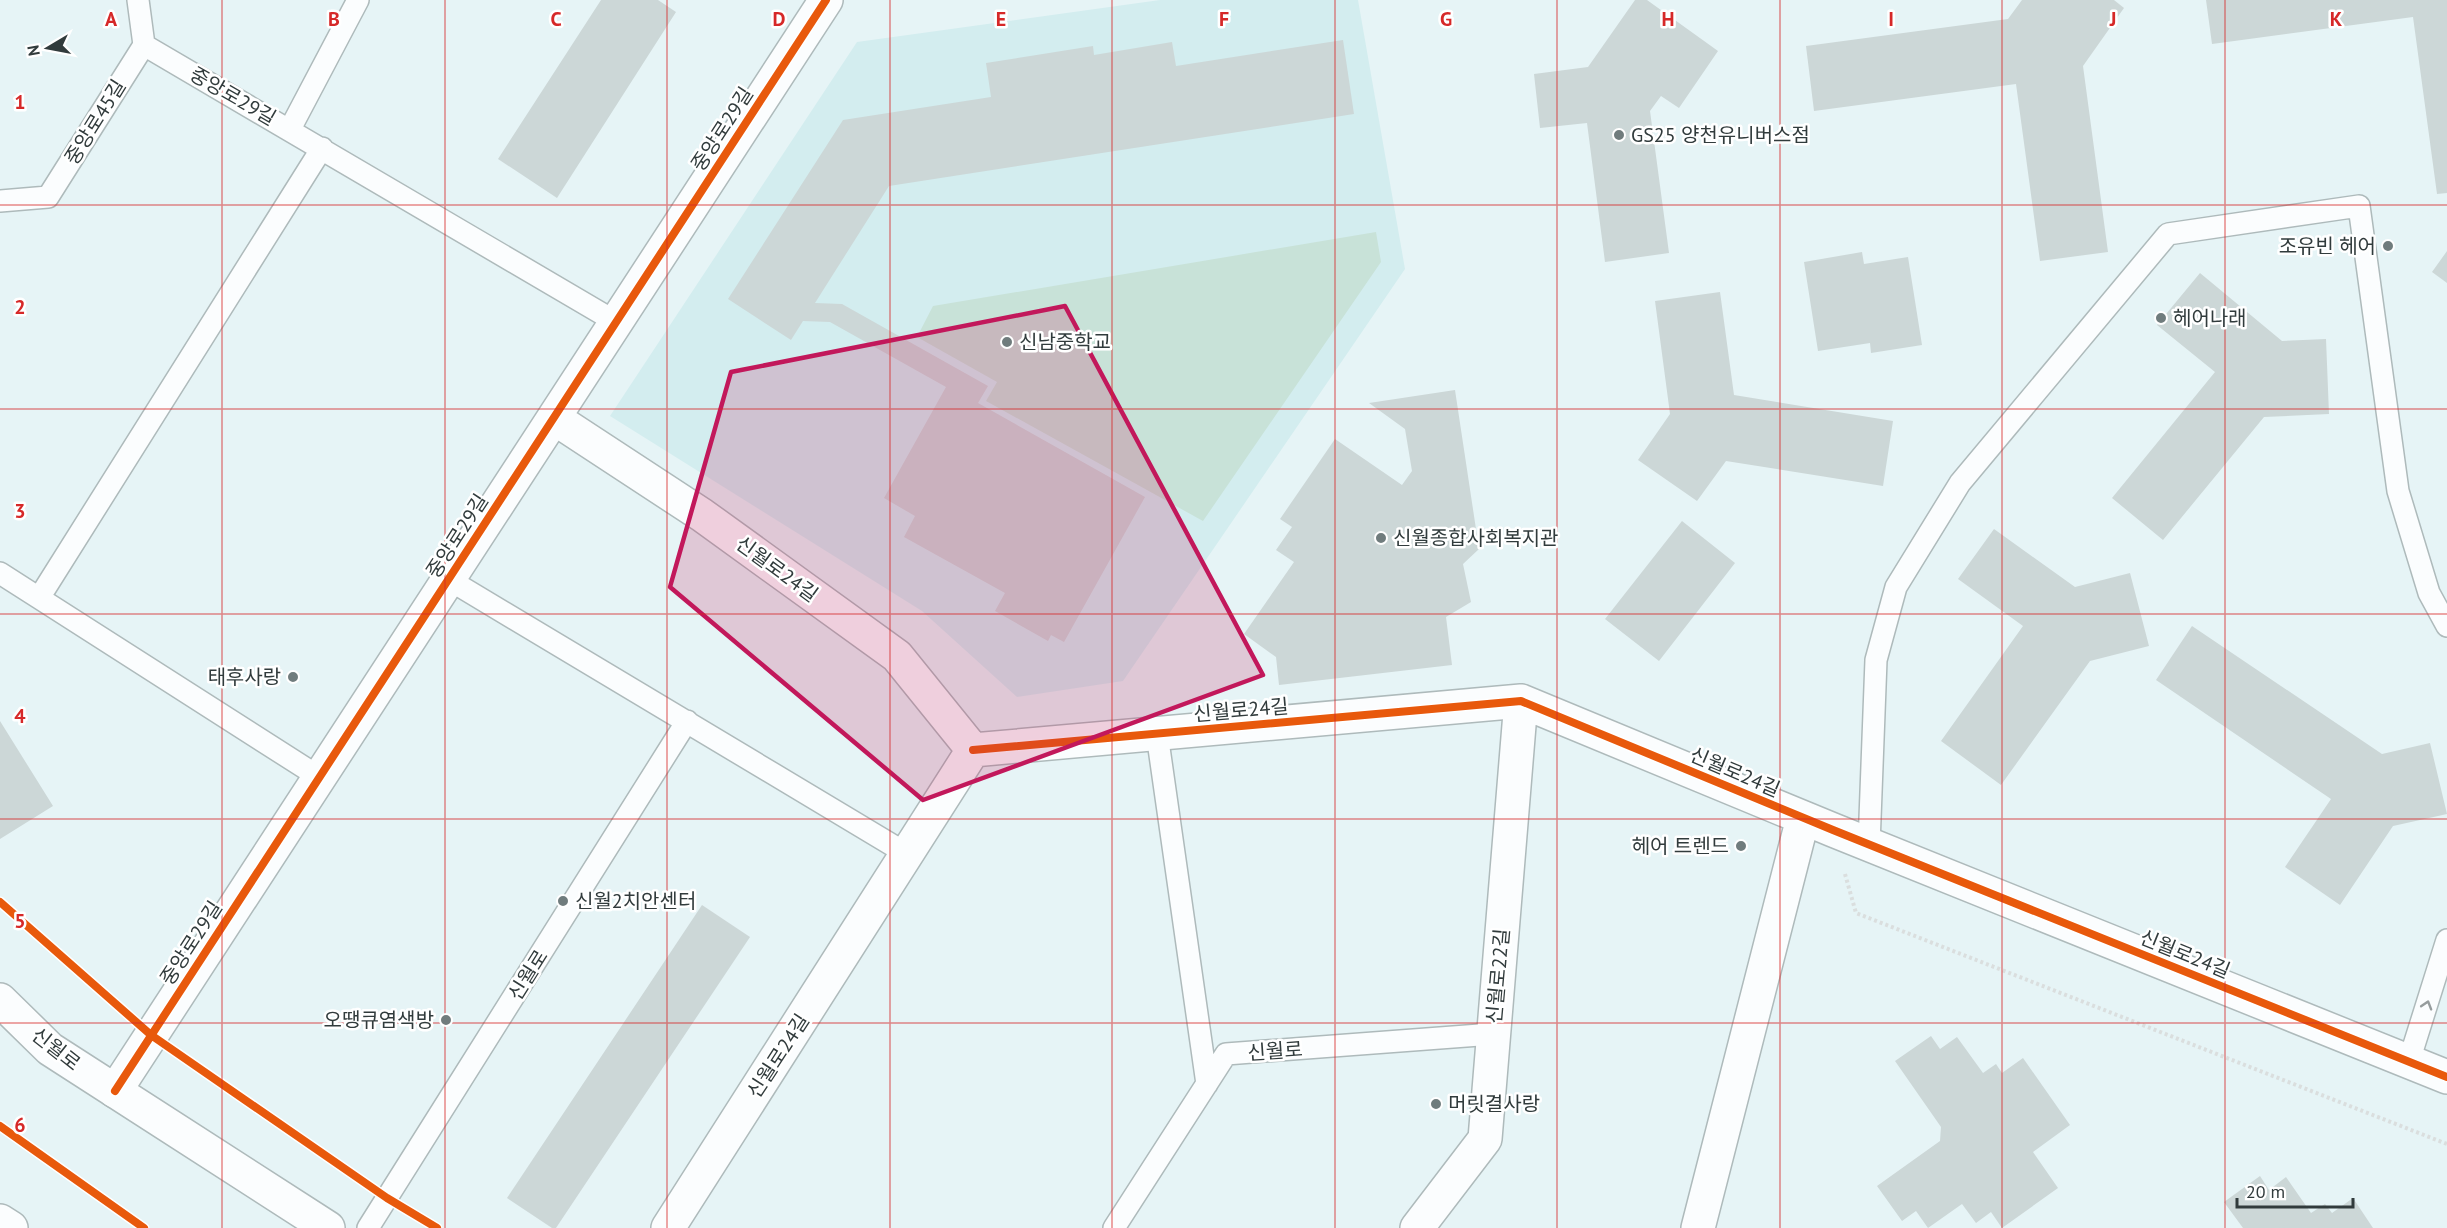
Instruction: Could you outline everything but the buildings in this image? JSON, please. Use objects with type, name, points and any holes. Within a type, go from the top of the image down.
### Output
[{"type":"street","name":"중앙로29길","points":[[114,1091],[826,0]]},
{"type":"street","name":"신월로24길","points":[[554,418],[702,514],[897,656],[973,750]]},
{"type":"street","name":"신월로24길","points":[[973,750],[1521,701],[1869,845],[2447,1077]]},
{"type":"street","name":"신월로22길","points":[[1417,1228],[1485,1138],[1521,701]]},
{"type":"street","name":"신월로24길","points":[[668,1228],[973,750]]},
{"type":"street","points":[[1698,1228],[1803,818]]},
{"type":"street","name":"신월로","points":[[0,1000],[50,1049],[328,1228]]},
{"type":"street","points":[[0,1221],[11,1228]]},
{"type":"lane","points":[[138,0],[144,45]]},
{"type":"lane","points":[[290,129],[358,0]]},
{"type":"lane","name":"중앙로29길","points":[[144,45],[616,322]]},
{"type":"lane","name":"중앙로45길","points":[[0,201],[48,197],[144,45]]},
{"type":"lane","points":[[39,598],[322,148]]},
{"type":"lane","points":[[1869,845],[1876,660],[1896,587],[1960,483],[2168,234],[2358,206],[2398,491],[2429,593],[2447,626]]},
{"type":"lane","points":[[0,573],[319,777]]},
{"type":"lane","points":[[448,579],[907,854]]},
{"type":"lane","name":"신월로","points":[[368,1228],[687,721]]},
{"type":"lane","points":[[1157,734],[1207,1084]]},
{"type":"lane","points":[[2409,1061],[2447,940]]},
{"type":"lane","name":"신월로","points":[[1114,1228],[1226,1054],[1493,1035]]},
{"type":"path","points":[[1833,830],[1856,913],[2447,1144]]},
{"type":"path","points":[[0,902],[150,1035],[387,1198],[437,1228]]},
{"type":"highlighted area","points":[[1065,306],[1263,675],[923,800],[670,587],[731,372]]},
{"type":"shaded area","name":"신남중학교","points":[[1160,0],[1358,0],[1405,269],[1123,681],[1017,697],[922,611],[610,416],[857,42]]},
{"type":"green space","points":[[1376,232],[1381,262],[1203,521],[986,401],[997,382],[917,337],[933,306]]},
{"type":"cycle path","points":[[115,1091],[826,0]]},
{"type":"cycle path","points":[[973,750],[1521,701],[1833,830],[2447,1077]]},
{"type":"cycle path","points":[[0,902],[151,1035],[387,1198],[437,1228]]},
{"type":"cycle path","points":[[0,1126],[144,1228]]},
{"type":"place","name":"GS25 양천유니버스점","points":[[1619,135]]},
{"type":"place","name":"조유빈 헤어","points":[[2388,246]]},
{"type":"place","name":"헤어나래","points":[[2161,318]]},
{"type":"place","name":"신남중학교","points":[[1007,342]]},
{"type":"place","name":"신월종합사회복지관","points":[[1381,538]]},
{"type":"place","name":"태후사랑","points":[[293,677]]},
{"type":"place","name":"헤어 트렌드","points":[[1741,846]]},
{"type":"place","name":"신월2치안센터","points":[[563,901]]},
{"type":"place","name":"오땡큐염색방","points":[[446,1020]]},
{"type":"place","name":"머릿결사랑","points":[[1436,1104]]}]
